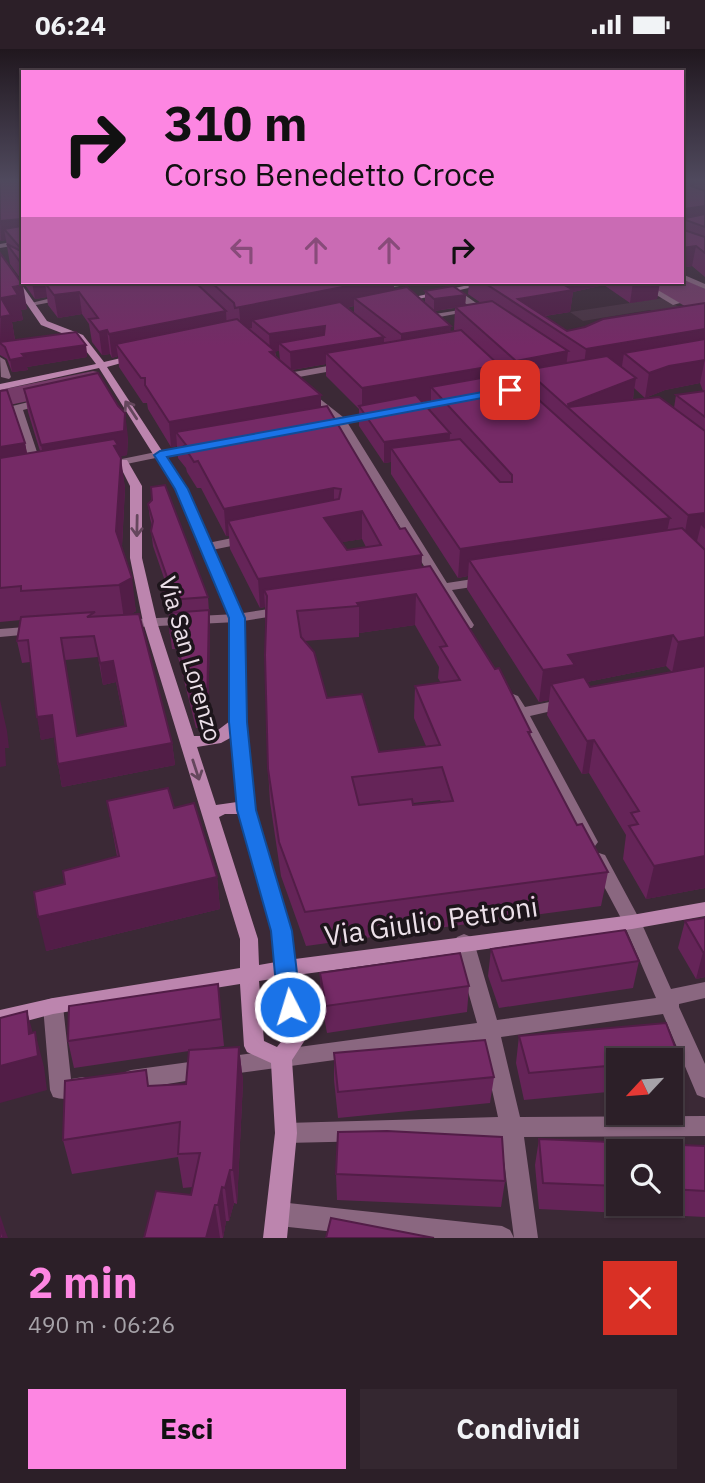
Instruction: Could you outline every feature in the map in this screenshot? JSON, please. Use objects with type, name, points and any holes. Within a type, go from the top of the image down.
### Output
[{"type":"main road","points":[[0,260],[44,323],[62,335],[80,337],[115,385],[160,455],[207,547],[237,618],[238,722],[246,810],[282,931],[295,1039],[281,1058],[286,1133],[277,1226]]},
{"type":"main road","points":[[383,289],[395,294],[452,284]]},
{"type":"main road","points":[[383,289],[422,308],[452,284]]},
{"type":"main road","points":[[0,387],[141,352]]},
{"type":"main road","points":[[3,378],[99,362]]},
{"type":"main road","name":"Via San Lorenzo","points":[[123,462],[143,495],[136,558],[150,622],[249,939],[254,1046],[281,1058]]},
{"type":"main road","points":[[187,741],[214,741],[225,737],[238,722]]},
{"type":"main road","points":[[211,814],[220,809],[234,807],[246,810]]},
{"type":"main road","name":"Via Giulio Petroni","points":[[0,1019],[53,1006],[287,969],[464,942],[632,922],[705,909]]},
{"type":"street","points":[[0,246],[21,242]]},
{"type":"street","points":[[684,277],[705,287]]},
{"type":"street","points":[[383,289],[404,284]]},
{"type":"street","points":[[452,284],[494,318],[481,320]]},
{"type":"street","points":[[643,284],[676,303]]},
{"type":"street","points":[[31,304],[73,295]]},
{"type":"street","points":[[422,308],[481,309]]},
{"type":"street","points":[[422,308],[442,326],[455,324]]},
{"type":"street","points":[[0,360],[3,378]]},
{"type":"street","points":[[361,364],[284,373],[340,420],[379,470],[472,633]]},
{"type":"street","points":[[103,388],[115,385]]},
{"type":"street","points":[[0,412],[54,399]]},
{"type":"street","points":[[17,408],[46,476],[26,479]]},
{"type":"street","points":[[324,423],[392,411]]},
{"type":"street","points":[[99,466],[202,446]]},
{"type":"street","points":[[207,547],[258,536]]},
{"type":"street","points":[[417,591],[498,579]]},
{"type":"street","points":[[126,624],[237,618],[295,609]]},
{"type":"street","points":[[0,633],[52,629]]},
{"type":"street","points":[[507,690],[632,922],[699,1061],[705,1088]]},
{"type":"street","points":[[521,713],[574,703]]},
{"type":"street","points":[[464,942],[489,1028],[511,1127],[526,1238]]},
{"type":"street","points":[[53,1006],[61,1090],[668,1001],[705,991]]},
{"type":"street","points":[[286,1133],[511,1127],[705,1126]]},
{"type":"street","points":[[277,1226],[502,1238]]},
{"type":"shaded area","points":[[684,278],[705,289],[705,313],[699,314],[646,284],[684,284]]},
{"type":"shaded area","points":[[663,298],[694,315],[667,319],[650,310],[583,321],[570,312]]},
{"type":"shaded area","points":[[98,372],[103,385],[0,407],[0,390]]},
{"type":"building","points":[[10,235],[21,235],[21,249]]},
{"type":"building","points":[[684,235],[705,237],[705,253],[696,246],[684,248]]},
{"type":"building","points":[[7,244],[21,251],[21,263]]},
{"type":"building","points":[[0,253],[23,285],[13,287],[18,295],[1,298],[11,315],[0,317]]},
{"type":"building","points":[[46,284],[197,284],[226,311],[109,334],[107,330],[99,332],[89,319],[98,318],[79,292],[54,295]]},
{"type":"building","points":[[213,284],[358,284],[235,308],[234,303]]},
{"type":"building","points":[[486,284],[562,284],[573,290],[518,299],[567,331],[603,319],[705,303],[705,329],[586,349]]},
{"type":"building","points":[[453,286],[466,295],[434,299],[425,291]]},
{"type":"building","points":[[407,287],[451,326],[401,334],[354,298]]},
{"type":"building","points":[[492,301],[568,351],[516,361],[455,307]]},
{"type":"building","points":[[340,302],[384,337],[290,352],[279,343],[324,335],[325,326],[269,334],[252,320]]},
{"type":"building","points":[[237,319],[275,351],[270,352],[321,395],[169,422],[145,385],[145,378],[141,378],[116,344]]},
{"type":"building","points":[[461,330],[499,365],[362,388],[326,353]]},
{"type":"building","points":[[76,332],[86,345],[22,354],[25,357],[10,360],[5,347],[0,343],[0,342]]},
{"type":"building","points":[[705,339],[705,360],[669,366],[649,373],[624,353]]},
{"type":"building","points":[[607,356],[636,378],[568,404],[569,407],[659,397],[705,431],[705,513],[688,515],[526,370]]},
{"type":"building","points":[[98,373],[125,413],[124,431],[41,445],[24,389]]},
{"type":"building","points":[[509,373],[670,518],[460,549],[391,448],[460,439],[500,482],[512,482],[512,475],[431,387]]},
{"type":"building","points":[[7,390],[25,443],[0,447],[0,391]]},
{"type":"building","points":[[705,391],[705,417],[676,395]]},
{"type":"building","points":[[416,395],[450,433],[384,442],[359,406]]},
{"type":"building","points":[[327,406],[400,529],[405,528],[422,555],[258,579],[228,521],[339,499],[341,489],[334,488],[224,509],[198,461],[194,462],[176,432]],"holes":[[[362,511],[381,545],[347,550],[324,518]]]},
{"type":"building","points":[[114,439],[118,445],[114,446],[121,458],[116,531],[132,578],[119,585],[21,591],[21,586],[0,588],[0,458]]},
{"type":"building","points":[[165,485],[208,597],[168,600],[162,581],[168,580],[151,531],[153,521],[148,504],[152,500],[151,487]]},
{"type":"building","points":[[682,528],[705,550],[705,637],[678,642],[673,635],[568,655],[575,665],[543,670],[469,560]]},
{"type":"building","points":[[430,566],[495,669],[499,668],[531,732],[528,732],[577,825],[582,824],[608,872],[305,912],[279,842],[268,769],[265,655],[267,596],[264,590]],"holes":[[[416,594],[447,646],[440,647],[460,680],[415,686],[440,745],[379,752],[362,694],[327,698],[314,652],[301,637],[297,611],[359,606],[357,603]],[[442,767],[453,801],[413,805],[412,799],[359,805],[352,777]]]},
{"type":"building","points":[[209,610],[207,710],[194,711],[174,633],[170,633],[170,613]]},
{"type":"building","points":[[95,612],[87,617],[139,614],[172,743],[58,764],[52,715],[37,717],[28,640],[17,641],[21,617]],"holes":[[[94,636],[100,663],[113,661],[126,726],[77,736],[61,638]]]},
{"type":"building","points":[[705,666],[705,856],[654,866],[629,826],[638,824],[631,813],[639,811],[594,740],[587,741],[551,684],[584,677],[590,687]]},
{"type":"building","points":[[168,788],[174,808],[194,803],[217,877],[38,917],[34,892],[65,884],[63,871],[119,856],[107,801]]},
{"type":"building","points":[[705,918],[705,952],[703,952],[685,921]]},
{"type":"building","points":[[625,930],[639,961],[502,981],[491,949]]},
{"type":"building","points":[[460,953],[469,986],[326,1006],[320,973]]},
{"type":"building","points":[[218,984],[221,1019],[68,1041],[69,1006]]},
{"type":"building","points":[[27,1011],[29,1034],[35,1032],[38,1056],[0,1066],[0,1018]]},
{"type":"building","points":[[666,1023],[675,1048],[606,1048],[606,1066],[529,1073],[519,1036]]},
{"type":"building","points":[[485,1040],[494,1077],[338,1092],[334,1053]]},
{"type":"building","points":[[239,1047],[233,1170],[230,1170],[225,1188],[222,1187],[206,1238],[144,1238],[156,1191],[191,1195],[200,1153],[178,1154],[180,1122],[63,1140],[65,1081],[146,1070],[148,1086],[186,1084],[189,1050]]},
{"type":"building","points":[[387,1131],[502,1137],[505,1181],[336,1174],[338,1132]]},
{"type":"building","points":[[539,1139],[606,1142],[606,1186],[543,1183]]},
{"type":"building","points":[[683,1145],[705,1146],[705,1191],[683,1190]]},
{"type":"building","points":[[331,1218],[434,1238],[326,1238]]},
{"type":"route","points":[[290,1007],[282,931],[246,810],[238,722],[237,618],[181,489],[160,455],[510,390]]}]
